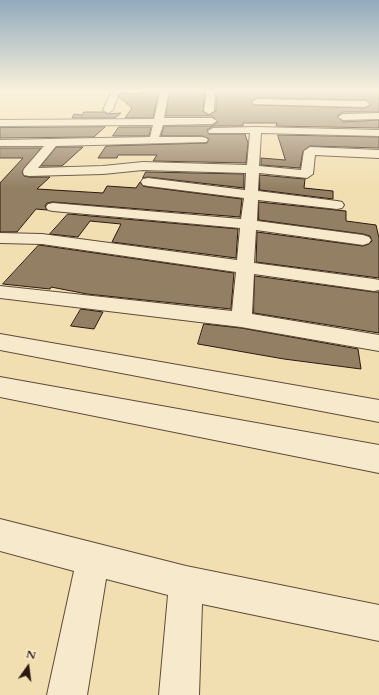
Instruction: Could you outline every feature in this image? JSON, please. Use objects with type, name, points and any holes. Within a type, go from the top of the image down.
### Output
[{"type":"street","points":[[152,141],[158,122]]},
{"type":"street","points":[[174,122],[256,130],[379,133]]},
{"type":"street","points":[[241,320],[256,130]]},
{"type":"street","points":[[0,143],[202,140]]},
{"type":"street","points":[[53,142],[30,169],[30,172],[103,170],[143,166],[253,169],[307,174],[310,151],[379,154]]},
{"type":"street","points":[[148,182],[337,205]]},
{"type":"street","points":[[53,207],[248,224],[363,240]]},
{"type":"street","points":[[0,238],[42,239],[374,285]]},
{"type":"street","points":[[0,292],[241,320],[379,343]]},
{"type":"street","points":[[0,342],[379,411]]},
{"type":"street","points":[[0,387],[379,459]]},
{"type":"street","points":[[0,535],[186,583],[379,623]]},
{"type":"street","points":[[67,695],[93,559]]},
{"type":"street","points":[[179,695],[186,583]]},
{"type":"building","points":[[217,122],[379,122],[379,128],[276,126],[277,123],[243,123],[243,126],[213,126],[207,130],[209,134],[245,134],[248,143],[246,163],[153,161],[157,155],[118,155],[117,158],[98,158],[106,146],[207,143],[209,139],[202,136],[161,136],[164,126],[212,126]]},
{"type":"building","points":[[105,127],[94,137],[0,138],[0,128]]},
{"type":"building","points":[[119,127],[151,127],[149,136],[113,136]]},
{"type":"building","points":[[278,135],[379,137],[379,148],[310,146],[303,151],[300,168],[261,165],[261,158],[285,160]]},
{"type":"building","points":[[57,147],[83,147],[62,166],[41,166]]},
{"type":"building","points":[[0,148],[41,148],[22,172],[24,176],[29,177],[50,177],[37,189],[103,193],[107,186],[136,188],[140,182],[143,186],[148,187],[242,199],[240,217],[53,202],[47,203],[45,206],[47,210],[36,209],[17,232],[0,232],[0,183],[23,158],[0,158]]},
{"type":"building","points":[[146,172],[244,174],[244,188],[148,177],[143,178]]},
{"type":"building","points":[[260,175],[305,179],[304,188],[333,191],[333,199],[260,190]]},
{"type":"building","points":[[259,202],[346,211],[346,221],[376,225],[379,238],[379,278],[256,262],[257,232],[363,246],[372,241],[370,236],[363,234],[259,220]]},
{"type":"building","points":[[68,214],[238,229],[236,258],[112,242],[121,224],[90,221],[78,237],[50,234]]},
{"type":"building","points":[[39,245],[234,273],[231,309],[87,294],[51,287],[50,289],[3,284]]},
{"type":"building","points":[[255,276],[379,292],[379,333],[254,313]]},
{"type":"building","points":[[81,309],[103,312],[94,329],[71,326]]},
{"type":"building","points":[[204,324],[241,328],[358,349],[361,369],[284,359],[198,344]]}]
